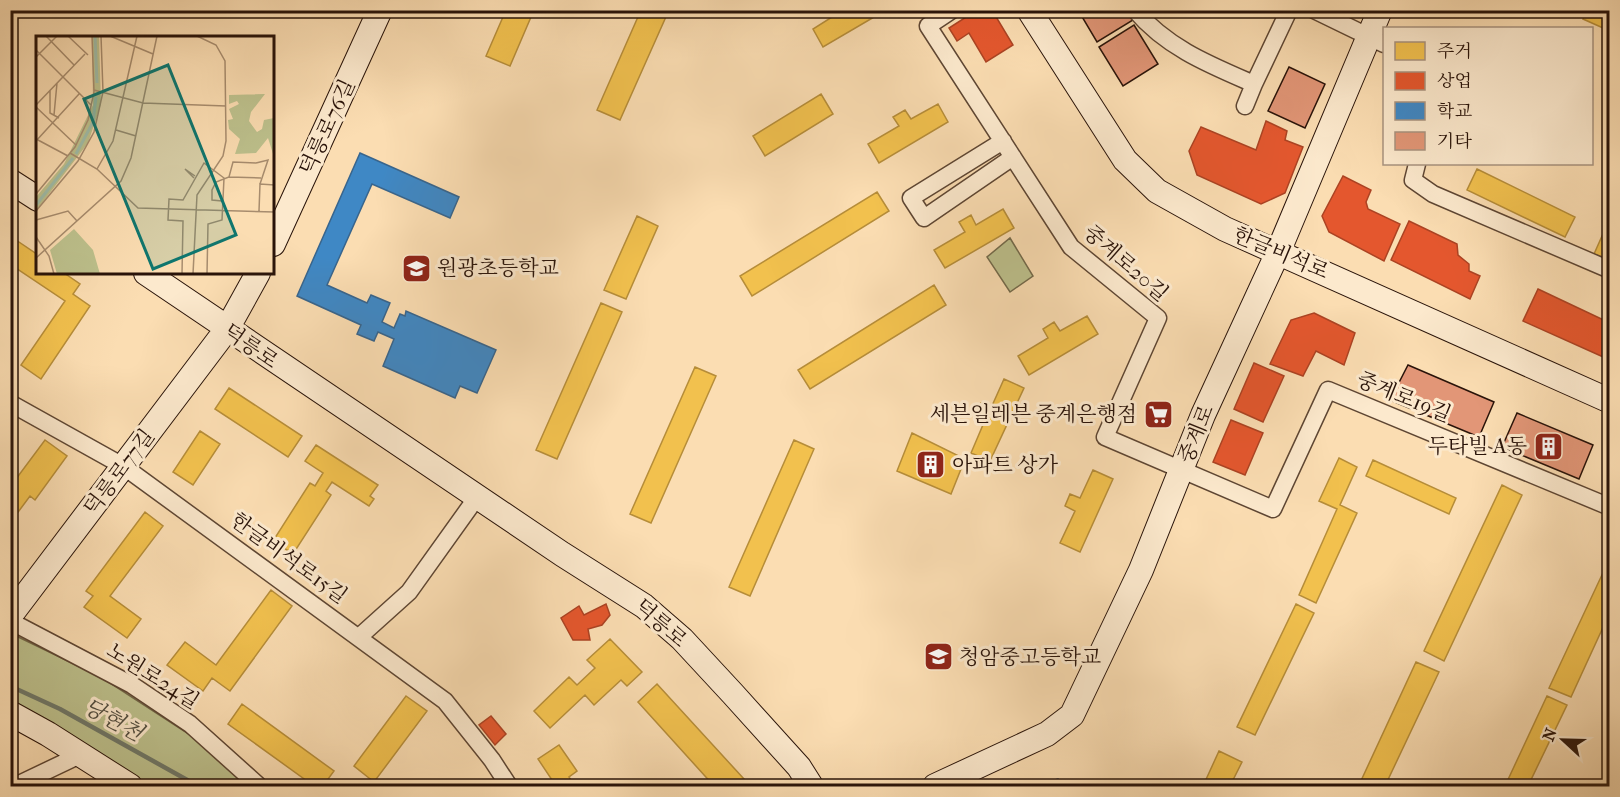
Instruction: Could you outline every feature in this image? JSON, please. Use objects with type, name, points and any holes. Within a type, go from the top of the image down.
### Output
[{"type":"main road","name":"덕릉로76길","points":[[274,241],[380,10]]},
{"type":"main road","name":"한글비석로","points":[[1029,10],[1104,130],[1133,170],[1157,192],[1226,229],[1279,250],[1610,401]]},
{"type":"main road","name":"중계로","points":[[935,786],[1047,734],[1072,715],[1141,570],[1236,341],[1377,41],[1380,10]]},
{"type":"main road","points":[[10,181],[36,199]]},
{"type":"main road","name":"덕릉로","points":[[147,274],[602,581],[644,606],[681,639],[733,694],[799,767],[811,786]]},
{"type":"main road","points":[[227,329],[257,274]]},
{"type":"main road","name":"덕릉로77길","points":[[10,616],[227,329]]},
{"type":"main road","points":[[10,713],[130,786]]},
{"type":"street","name":"중계로20길","points":[[952,10],[928,26],[1071,247],[1158,318],[1105,436],[1181,470]]},
{"type":"street","points":[[1135,10],[1147,24],[1177,48],[1254,84]]},
{"type":"street","points":[[1245,106],[1289,10]]},
{"type":"street","points":[[1314,10],[1377,41]]},
{"type":"street","points":[[1003,141],[911,198],[924,218],[1013,157]]},
{"type":"street","points":[[1417,165],[1413,180],[1433,194],[1610,270]]},
{"type":"street","name":"중계로19길","points":[[1181,470],[1273,509],[1328,390],[1610,507]]},
{"type":"street","name":"한글비석로15길","points":[[10,403],[123,466],[445,701],[492,760],[509,786]]},
{"type":"street","points":[[359,637],[409,592],[477,497]]},
{"type":"street","name":"노원로24길","points":[[10,621],[132,685],[190,724],[259,786]]},
{"type":"street","points":[[15,786],[80,755]]},
{"type":"green space","points":[[1010,238],[1033,276],[1010,292],[987,257]]},
{"type":"green space","points":[[10,633],[101,677],[198,740],[247,786],[138,786],[11,711]]},
{"type":"building: 주거","points":[[506,10],[534,10],[510,66],[486,56]]},
{"type":"building: 주거","points":[[641,10],[669,10],[620,120],[597,110]]},
{"type":"building: 주거","points":[[843,10],[886,10],[823,47],[813,29]]},
{"type":"building: 주거","points":[[1587,10],[1610,10],[1603,28],[1583,19]]},
{"type":"building: 주거","points":[[821,94],[833,114],[765,156],[753,136]]},
{"type":"building: 주거","points":[[938,104],[948,122],[879,163],[868,144],[899,126],[893,117],[905,110],[911,119]]},
{"type":"building: 주거","points":[[1477,169],[1575,217],[1565,237],[1467,190]]},
{"type":"building: 주거","points":[[877,192],[889,211],[752,296],[740,276]]},
{"type":"building: 주거","points":[[1003,209],[1014,228],[945,268],[934,250],[965,232],[959,222],[971,215],[976,225]]},
{"type":"building: 주거","points":[[637,216],[658,226],[626,299],[604,290]]},
{"type":"building: 주거","points":[[1610,218],[1610,260],[1594,254]]},
{"type":"building: 주거","points":[[16,240],[36,254],[36,274],[65,274],[80,284],[73,294],[90,306],[41,379],[21,365],[65,301],[10,264],[10,248]]},
{"type":"building: 주거","points":[[934,285],[946,305],[810,389],[798,370]]},
{"type":"building: 주거","points":[[601,303],[622,312],[557,459],[536,450]]},
{"type":"building: 주거","points":[[1087,316],[1098,334],[1029,375],[1018,356],[1048,338],[1043,329],[1054,322],[1060,331]]},
{"type":"building: 주거","points":[[695,367],[716,376],[651,523],[630,514]]},
{"type":"building: 주거","points":[[1004,379],[1024,388],[990,461],[971,453],[985,420],[975,415],[981,403],[991,408]]},
{"type":"building: 주거","points":[[229,388],[302,436],[288,457],[215,409]]},
{"type":"building: 주거","points":[[200,431],[220,444],[193,485],[173,472]]},
{"type":"building: 주거","name":"아파트 상가","points":[[912,433],[965,459],[951,494],[897,471]]},
{"type":"building: 주거","points":[[45,440],[67,456],[35,500],[30,496],[10,523],[10,487]]},
{"type":"building: 주거","points":[[794,440],[814,449],[750,596],[729,587]]},
{"type":"building: 주거","points":[[316,445],[378,485],[370,496],[374,499],[369,506],[332,482],[326,491],[331,495],[293,554],[273,541],[310,483],[315,486],[323,473],[305,461]]},
{"type":"building: 주거","points":[[1339,458],[1357,467],[1340,505],[1357,513],[1316,603],[1299,595],[1337,509],[1319,501]]},
{"type":"building: 주거","points":[[1373,460],[1456,498],[1449,514],[1366,476]]},
{"type":"building: 주거","points":[[1093,470],[1113,479],[1080,552],[1060,543],[1075,511],[1065,506],[1070,494],[1080,498]]},
{"type":"building: 주거","points":[[1502,485],[1522,495],[1444,661],[1424,651]]},
{"type":"building: 주거","points":[[145,512],[163,526],[110,596],[141,619],[127,638],[84,607],[93,596],[86,591]]},
{"type":"building: 주거","points":[[1608,562],[1610,612],[1571,697],[1549,688]]},
{"type":"building: 주거","points":[[271,590],[292,606],[230,691],[212,678],[203,691],[167,665],[185,642],[216,665]]},
{"type":"building: 주거","points":[[1296,604],[1314,613],[1255,735],[1237,727]]},
{"type":"building: 주거","points":[[610,639],[642,672],[627,686],[621,680],[594,705],[585,695],[550,728],[534,711],[569,677],[577,685],[595,668],[587,660]]},
{"type":"building: 주거","points":[[1416,662],[1439,672],[1385,786],[1359,785]]},
{"type":"building: 주거","points":[[657,684],[744,779],[736,786],[714,786],[638,702]]},
{"type":"building: 주거","points":[[406,696],[427,711],[374,782],[354,766]]},
{"type":"building: 주거","points":[[1547,696],[1567,705],[1528,786],[1505,786]]},
{"type":"building: 주거","points":[[242,704],[334,771],[323,786],[314,786],[228,724]]},
{"type":"building: 주거","points":[[559,745],[577,771],[569,777],[575,786],[556,786],[538,759]]},
{"type":"building: 주거","points":[[1219,751],[1242,762],[1230,786],[1203,786]]},
{"type":"building: 상업","points":[[977,10],[992,10],[1013,45],[986,62],[969,33],[957,41],[949,28]]},
{"type":"building: 상업","points":[[1266,121],[1287,131],[1285,140],[1303,147],[1285,193],[1261,204],[1197,175],[1189,151],[1201,127],[1256,150]]},
{"type":"building: 상업","points":[[1343,176],[1371,190],[1366,202],[1368,209],[1400,224],[1384,261],[1329,232],[1322,216]]},
{"type":"building: 상업","points":[[1409,221],[1457,244],[1458,255],[1469,264],[1469,271],[1480,276],[1470,299],[1391,260]]},
{"type":"building: 상업","points":[[1538,289],[1610,323],[1610,360],[1523,321]]},
{"type":"building: 상업","points":[[1314,313],[1355,333],[1344,365],[1316,351],[1303,376],[1270,364],[1291,320]]},
{"type":"building: 상업","points":[[1254,363],[1284,376],[1263,422],[1234,409]]},
{"type":"building: 상업","points":[[1231,420],[1263,433],[1245,475],[1213,462]]},
{"type":"building: 상업","points":[[606,604],[610,615],[602,625],[588,629],[590,640],[573,640],[561,618],[579,606],[584,615]]},
{"type":"building: 상업","points":[[491,716],[506,734],[495,745],[479,725]]},
{"type":"building: 학교","points":[[360,153],[459,197],[450,218],[372,184],[327,285],[367,303],[371,295],[390,303],[382,322],[394,328],[400,314],[405,316],[406,311],[496,350],[477,393],[460,386],[455,398],[383,366],[394,339],[378,332],[374,341],[357,334],[361,325],[297,296]]},
{"type":"building: 학교","points":[[1058,779],[1061,786],[1036,786]]},
{"type":"building: 기타","points":[[1078,10],[1128,10],[1133,20],[1097,42]]},
{"type":"building: 기타","points":[[1134,25],[1158,64],[1123,86],[1099,47]]},
{"type":"building: 기타","points":[[1289,67],[1325,84],[1305,128],[1268,111]]},
{"type":"building: 기타","points":[[1408,365],[1494,402],[1479,437],[1390,400]]},
{"type":"building: 기타","name":"두타빌 A동","points":[[1517,413],[1593,445],[1579,479],[1502,447]]},
{"type":"waterway","name":"당현천","points":[[10,686],[60,709],[198,786]]},
{"type":"place","name":"원광초등학교","points":[[416,268]]},
{"type":"place","name":"세븐일레븐 중계은행점","points":[[1158,414]]},
{"type":"place","name":"두타빌 A동","points":[[1548,446]]},
{"type":"place","name":"아파트 상가","points":[[931,465]]},
{"type":"place","name":"청암중고등학교","points":[[938,657]]}]
